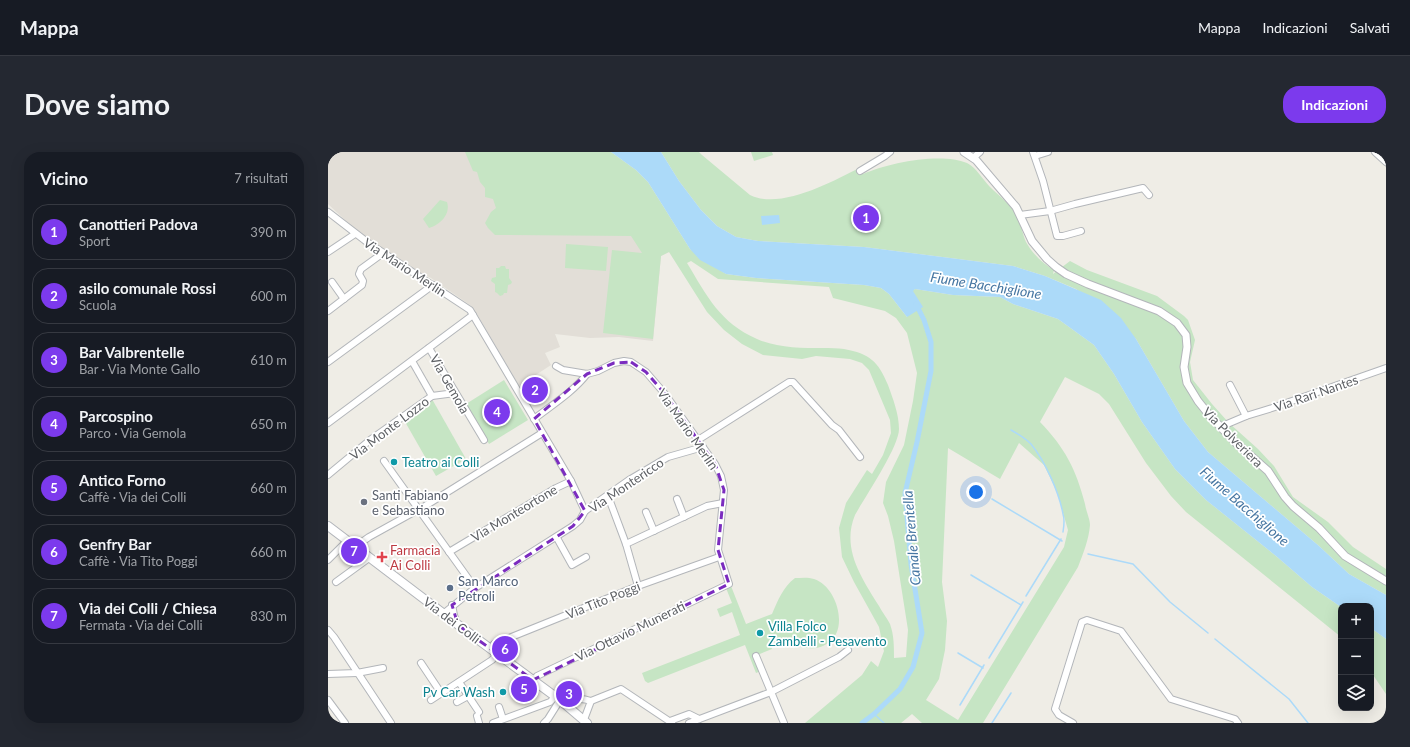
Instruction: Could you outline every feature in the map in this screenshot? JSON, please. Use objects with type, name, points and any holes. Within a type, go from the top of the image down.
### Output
[{"type":"main road","name":"Via dei Colli","points":[[328,526],[356,549],[494,652],[586,720],[594,723]]},
{"type":"street","points":[[860,170],[886,156],[890,152]]},
{"type":"street","name":"Via Polveriera","points":[[964,152],[973,158],[1012,204],[1020,215],[1032,241],[1056,267],[1066,274],[1088,284],[1159,311],[1177,323],[1186,335],[1187,347],[1184,367],[1187,383],[1198,401],[1210,416],[1268,471],[1285,498],[1319,528],[1345,556],[1386,581]]},
{"type":"street","points":[[973,158],[980,152]]},
{"type":"street","points":[[1048,152],[1034,154],[1057,236],[1063,236],[1081,231]]},
{"type":"street","points":[[1375,152],[1386,162]]},
{"type":"street","points":[[1020,215],[1050,211],[1143,188],[1149,195]]},
{"type":"street","name":"Via Mario Merlin","points":[[328,212],[355,234],[470,310],[473,314]]},
{"type":"street","name":"Via Mario Merlin","points":[[328,252],[355,234]]},
{"type":"street","points":[[328,311],[362,285],[363,281],[359,274],[361,269],[383,253]]},
{"type":"street","points":[[332,282],[344,299]]},
{"type":"street","points":[[328,362],[433,285]]},
{"type":"street","points":[[328,423],[473,314],[571,481]]},
{"type":"street","name":"Via Gemola","points":[[429,348],[484,440]]},
{"type":"street","points":[[412,361],[432,396]]},
{"type":"street","name":"Via Mario Merlin","points":[[556,366],[563,370],[587,374],[598,371],[614,363],[624,361],[631,362],[646,372],[665,394],[715,464],[721,476],[724,490],[718,543],[719,557],[728,584]]},
{"type":"street","name":"Via Rari Nantes","points":[[1220,427],[1246,416],[1386,368]]},
{"type":"street","points":[[534,419],[582,381],[587,374]]},
{"type":"street","points":[[698,440],[790,382],[793,382],[838,430],[860,458]]},
{"type":"street","points":[[1230,386],[1246,416]]},
{"type":"street","name":"Via Monte Lozzo","points":[[328,475],[370,440],[432,396],[455,393]]},
{"type":"street","points":[[356,549],[369,537],[419,509],[542,433]]},
{"type":"street","name":"Via Montericco","points":[[443,614],[452,605],[475,588],[557,538],[580,520],[585,511],[629,480],[668,457],[703,447]]},
{"type":"street","points":[[384,461],[475,588]]},
{"type":"street","name":"Via Monteortone","points":[[449,552],[556,488],[571,481],[585,511]]},
{"type":"street","points":[[608,496],[626,544],[638,586]]},
{"type":"street","points":[[677,499],[684,517]]},
{"type":"street","points":[[626,544],[707,506],[723,503]]},
{"type":"street","points":[[646,512],[654,531]]},
{"type":"street","points":[[557,538],[572,566],[586,557]]},
{"type":"street","points":[[328,560],[347,541]]},
{"type":"street","name":"Via Tito Poggi","points":[[431,700],[492,660],[494,644],[638,586],[719,557]]},
{"type":"street","points":[[336,582],[369,558]]},
{"type":"street","name":"Via Ottavio Munerati","points":[[533,680],[536,677],[728,584]]},
{"type":"street","points":[[452,605],[458,625]]},
{"type":"street","points":[[1073,723],[1059,715],[1055,709],[1082,622],[1087,620],[1121,631],[1171,699],[1235,719],[1238,723]]},
{"type":"street","points":[[328,630],[391,723]]},
{"type":"street","points":[[690,723],[772,692],[839,657],[848,650]]},
{"type":"street","points":[[756,656],[784,723]]},
{"type":"street","points":[[421,663],[441,693]]},
{"type":"street","points":[[328,674],[357,673],[383,668]]},
{"type":"street","points":[[459,682],[478,714],[480,723]]},
{"type":"street","points":[[493,723],[550,702],[570,702],[581,698],[591,701],[621,689],[671,722],[689,714],[699,719]]},
{"type":"street","points":[[458,702],[468,696]]},
{"type":"street","points":[[328,700],[345,723]]},
{"type":"street","points":[[586,720],[591,701]]},
{"type":"street","points":[[544,723],[562,702]]},
{"type":"street","points":[[499,707],[503,719]]},
{"type":"highlighted area","points":[[631,362],[646,372],[665,394],[715,464],[724,490],[718,550],[729,584],[533,680],[458,625],[452,605],[573,526],[585,511],[534,419],[587,374],[614,363]]},
{"type":"shaded area","points":[[328,152],[476,152],[608,190],[669,252],[661,256],[653,341],[619,337],[590,338],[555,334],[560,347],[545,353],[551,365],[519,386],[477,314],[470,305],[431,278],[362,236],[328,204]]},
{"type":"green space","points":[[465,152],[611,152],[636,170],[648,182],[690,249],[726,274],[756,278],[864,285],[881,288],[889,294],[907,317],[913,290],[915,289],[953,295],[1000,297],[1013,304],[1058,319],[1094,345],[1114,374],[1142,422],[1175,469],[1206,500],[1312,587],[1338,605],[1338,635],[1186,512],[1171,496],[1146,463],[1109,404],[1099,394],[1065,377],[1040,422],[1063,450],[1078,480],[1090,525],[1086,546],[1078,567],[983,723],[922,723],[912,714],[901,723],[805,723],[862,675],[871,661],[878,667],[884,651],[879,627],[842,557],[839,528],[846,503],[867,470],[872,474],[883,455],[891,433],[890,420],[869,370],[862,363],[850,359],[816,356],[802,359],[763,355],[742,344],[724,330],[707,312],[669,252],[661,256],[653,339],[603,333],[612,250],[642,253],[631,236],[495,235],[485,223],[491,212],[496,208],[493,199],[485,197],[485,188],[480,182],[477,172],[473,171]],"holes":[[[691,261],[718,279],[829,287],[833,298],[885,311],[896,318],[907,333],[917,373],[904,445],[886,482],[883,503],[894,541],[908,630],[906,657],[894,658],[893,636],[890,624],[860,574],[855,563],[850,540],[851,528],[855,515],[881,472],[894,448],[898,437],[899,423],[897,412],[888,385],[881,370],[877,364],[867,356],[853,351],[839,348],[798,348],[781,346],[757,339],[744,332],[724,317],[701,287],[687,263]],[[1019,443],[1044,465],[1057,492],[1068,530],[1064,547],[958,720],[926,700],[939,679],[945,650],[947,621],[942,582],[948,448],[1000,479]]]},
{"type":"green space","points":[[661,152],[699,152],[750,195],[762,199],[791,197],[821,187],[859,168],[863,174],[886,166],[915,160],[943,159],[967,163],[1013,209],[1019,220],[1028,246],[1042,261],[1054,270],[1053,274],[1070,261],[1087,270],[1157,296],[1188,320],[1195,340],[1190,362],[1193,380],[1229,423],[1258,449],[1274,466],[1293,497],[1328,522],[1353,547],[1386,569],[1386,595],[1349,574],[1319,546],[1208,452],[1184,421],[1136,339],[1076,289],[1045,276],[1013,266],[864,247],[758,241],[736,237],[717,226],[701,210],[679,181]]},
{"type":"green space","points":[[751,152],[772,152],[773,155],[754,161]]},
{"type":"green space","points":[[440,200],[447,202],[448,206],[446,215],[441,222],[429,228],[423,219]]},
{"type":"green space","points":[[566,244],[608,247],[606,271],[565,268]]},
{"type":"green space","points":[[505,266],[506,269],[509,269],[509,278],[512,282],[508,285],[507,293],[500,296],[495,292],[495,284],[491,281],[492,278],[496,277],[496,268]]},
{"type":"green space","points":[[504,380],[528,420],[489,444],[466,404]]},
{"type":"green space","points":[[432,399],[466,459],[436,476],[404,420]]},
{"type":"green space","points":[[795,578],[812,578],[821,582],[832,594],[836,602],[839,619],[838,627],[835,636],[825,645],[806,648],[781,640],[770,644],[772,649],[755,656],[761,671],[756,673],[745,645],[648,683],[645,681],[642,673],[740,635],[732,612],[720,617],[717,609],[732,603],[726,588],[731,586],[746,624],[772,614],[784,590]]},
{"type":"green space","points":[[1374,630],[1386,639],[1386,694],[1374,676]]},
{"type":"water","name":"Fiume Bacchiglione","points":[[611,152],[661,152],[679,181],[701,210],[717,226],[736,237],[758,241],[864,247],[1013,266],[1045,276],[1101,300],[1121,318],[1136,339],[1184,421],[1208,452],[1319,546],[1349,574],[1386,595],[1386,639],[1374,630],[1374,603],[1338,603],[1338,605],[1312,587],[1206,500],[1175,469],[1142,422],[1114,374],[1094,345],[1058,319],[1013,304],[1000,297],[953,295],[915,289],[913,291],[923,307],[907,317],[889,294],[881,288],[864,285],[756,278],[726,274],[700,260],[690,249],[648,182],[636,170]]},
{"type":"water","points":[[779,215],[780,223],[762,225],[761,216]]},
{"type":"waterway","name":"Canale Brentella","points":[[862,723],[874,714],[900,689],[913,667],[922,633],[911,564],[905,493],[931,371],[931,342],[924,320],[916,304]]},
{"type":"waterway","points":[[1011,430],[1031,444],[1046,468],[1055,487],[1061,505],[1064,518],[1063,532]]},
{"type":"waterway","points":[[992,499],[1062,541]]},
{"type":"waterway","points":[[1026,596],[1061,539]]},
{"type":"waterway","points":[[1088,554],[1133,564],[1170,602],[1208,633]]},
{"type":"waterway","points":[[971,575],[1021,605]]},
{"type":"waterway","points":[[989,658],[1023,602]]},
{"type":"waterway","points":[[1215,639],[1289,699],[1308,723]]},
{"type":"waterway","points":[[958,653],[983,668]]},
{"type":"waterway","points":[[960,705],[984,665]]},
{"type":"waterway","points":[[992,723],[1011,693]]},
{"type":"waterway","points":[[874,714],[884,723]]},
{"type":"place","name":"Canottieri Padova","points":[[866,218]]},
{"type":"place","name":"asilo comunale Rossi","points":[[535,390]]},
{"type":"place","name":"Parcospino","points":[[497,412]]},
{"type":"place","name":"Teatro ai Colli","points":[[394,462]]},
{"type":"place","name":"Santi Fabiano e Sebastiano","points":[[364,502]]},
{"type":"place","name":"Via dei Colli / Chiesa","points":[[354,551]]},
{"type":"place","name":"Farmacia Ai Colli","points":[[382,557]]},
{"type":"place","name":"San Marco Petroli","points":[[450,588]]},
{"type":"place","name":"Villa Folco Zambelli - Pesavento","points":[[760,633]]},
{"type":"place","name":"Genfry Bar","points":[[505,649]]},
{"type":"place","name":"Antico Forno","points":[[524,689]]},
{"type":"place","name":"Pv Car Wash","points":[[503,692]]},
{"type":"place","name":"Bar Valbrentelle","points":[[569,694]]}]
